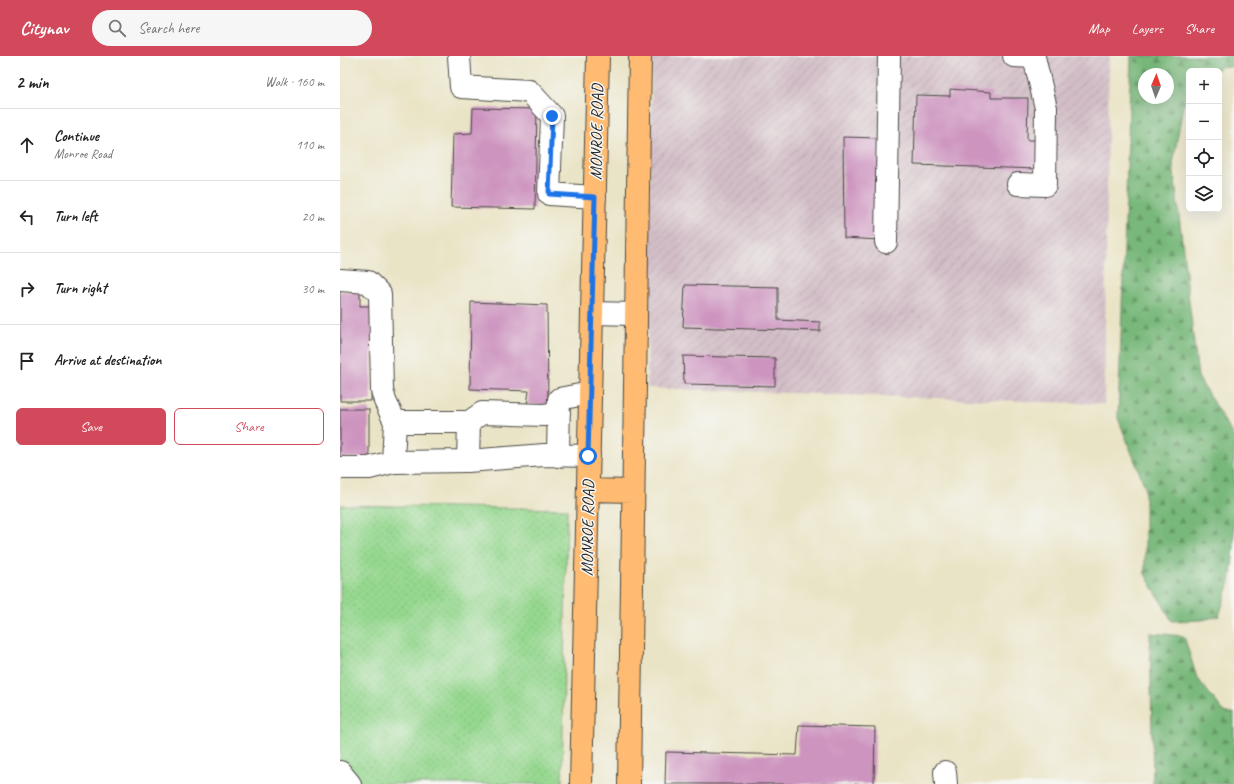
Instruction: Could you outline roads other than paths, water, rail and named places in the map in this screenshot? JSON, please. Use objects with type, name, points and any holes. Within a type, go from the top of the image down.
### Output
[{"type":"main road","name":"MONROE ROAD","points":[[580,784],[598,56]]},
{"type":"main road","points":[[629,784],[640,56]]},
{"type":"main road","points":[[588,490],[633,491]]},
{"type":"street","points":[[459,56],[461,87],[529,91],[552,116],[549,194],[595,197]]},
{"type":"street","points":[[886,242],[889,56]]},
{"type":"street","points":[[1014,56],[1034,57],[1046,108],[1045,185],[1018,184]]},
{"type":"street","points":[[340,280],[368,282],[380,294],[382,390],[385,401],[395,422],[393,462]]},
{"type":"street","points":[[592,313],[635,314]]},
{"type":"street","points":[[558,456],[559,399],[590,393]]},
{"type":"street","points":[[395,422],[469,422],[482,413],[544,415],[559,413]]},
{"type":"street","points":[[468,461],[469,422]]},
{"type":"street","points":[[340,468],[369,468],[393,462],[468,461],[558,456],[588,456]]},
{"type":"street","points":[[340,772],[350,784]]}]
